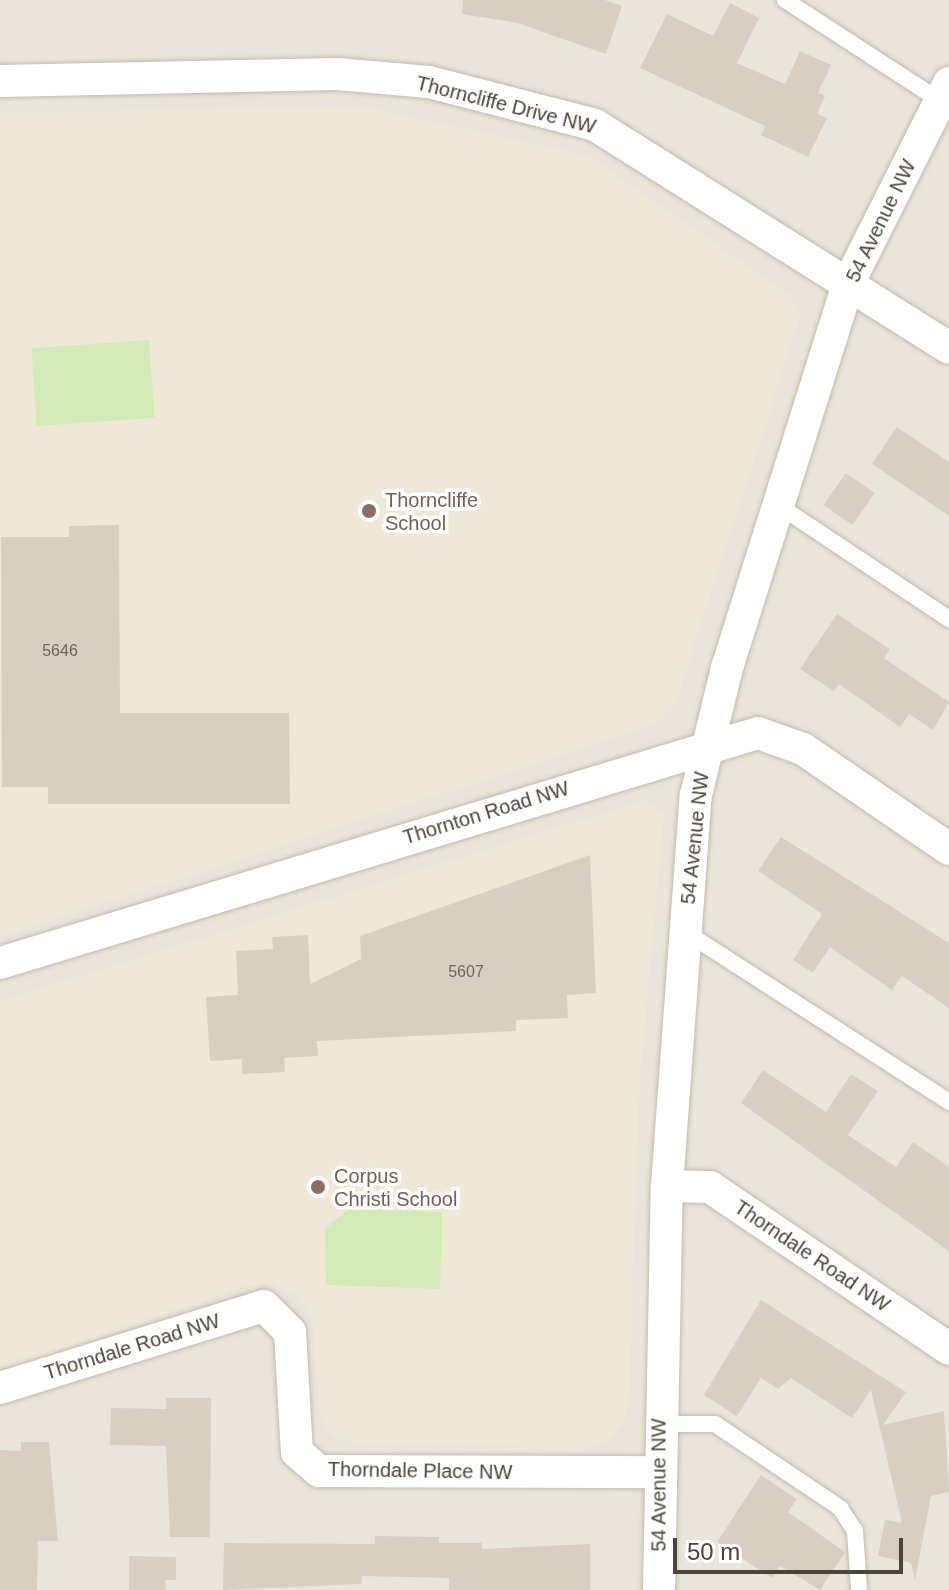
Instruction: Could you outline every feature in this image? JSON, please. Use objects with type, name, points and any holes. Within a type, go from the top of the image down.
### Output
[{"type":"street","name":"Thorncliffe Drive NW","points":[[0,81],[337,74],[429,82],[595,125],[849,282],[949,348]]},
{"type":"street","name":"54 Avenue NW","points":[[659,1590],[658,1472],[667,1186],[706,745],[849,282],[946,97]]},
{"type":"street","name":"Thornton Road NW","points":[[0,963],[706,745],[758,733],[803,749],[949,849]]},
{"type":"street","name":"Thorndale Road NW","points":[[667,1186],[710,1187],[949,1349]]},
{"type":"street","name":"Thorndale Road NW","points":[[0,1388],[264,1306]]},
{"type":"street","name":"Thorndale Place NW","points":[[264,1306],[290,1332],[297,1452],[319,1471],[658,1472]]},
{"type":"lane","points":[[785,0],[946,97]]},
{"type":"lane","points":[[778,505],[949,619]]},
{"type":"lane","points":[[687,933],[949,1102]]},
{"type":"lane","points":[[659,1424],[715,1424],[840,1508],[855,1531],[859,1590]]},
{"type":"shaded area","points":[[0,0],[949,0],[949,1590],[0,1590]]},
{"type":"shaded area","name":"Thorncliffe School","points":[[362,106],[589,156],[791,296],[800,317],[675,705],[655,725],[0,937],[0,113]]},
{"type":"shaded area","name":"Corpus Christi School","points":[[645,800],[664,813],[639,1091],[629,1399],[625,1421],[609,1440],[591,1448],[356,1444],[334,1437],[321,1421],[312,1318],[299,1297],[272,1283],[246,1286],[0,1371],[0,1001]]},
{"type":"green space","points":[[149,340],[154,418],[37,426],[31,348]]},
{"type":"green space","points":[[348,1209],[442,1212],[440,1289],[326,1285],[325,1229]]},
{"type":"building","points":[[463,0],[605,0],[622,6],[606,54],[517,23],[462,14]]},
{"type":"building","points":[[730,3],[759,18],[737,63],[785,84],[800,51],[831,65],[818,93],[825,96],[817,114],[827,118],[808,157],[761,135],[765,126],[640,68],[667,14],[713,36]]},
{"type":"building","points":[[897,427],[949,462],[949,516],[872,464]]},
{"type":"building","points":[[846,473],[875,493],[852,525],[824,505]]},
{"type":"building","points":[[119,525],[120,713],[289,713],[290,804],[48,804],[48,787],[2,787],[1,537],[69,537],[69,526]]},
{"type":"building","points":[[837,614],[890,649],[884,658],[949,702],[933,730],[909,714],[900,727],[839,684],[834,691],[800,669]]},
{"type":"building","points":[[781,837],[949,943],[949,1008],[902,976],[892,990],[830,947],[813,973],[793,960],[822,914],[758,871]]},
{"type":"building","points":[[590,855],[596,993],[567,995],[568,1018],[516,1020],[516,1031],[317,1041],[318,1056],[284,1058],[285,1072],[242,1074],[242,1059],[210,1061],[206,997],[238,995],[236,951],[273,949],[272,937],[308,935],[310,984],[361,959],[360,936]]},
{"type":"building","points":[[763,1070],[826,1112],[851,1074],[878,1091],[848,1135],[896,1167],[913,1142],[949,1167],[949,1251],[741,1103]]},
{"type":"building","points":[[761,1300],[906,1392],[883,1425],[944,1411],[949,1492],[931,1496],[915,1580],[911,1563],[878,1556],[885,1520],[902,1523],[871,1390],[852,1418],[791,1378],[778,1389],[761,1378],[737,1416],[704,1395]]},
{"type":"building","points":[[166,1398],[211,1398],[210,1537],[170,1537],[166,1446],[110,1445],[111,1408],[166,1409]]},
{"type":"building","points":[[21,1442],[49,1442],[58,1541],[38,1541],[37,1590],[0,1590],[0,1450],[21,1451]]},
{"type":"building","points":[[761,1475],[797,1499],[788,1512],[845,1552],[820,1590],[780,1566],[772,1578],[717,1542]]},
{"type":"building","points":[[375,1536],[439,1537],[439,1543],[482,1543],[482,1549],[590,1544],[590,1590],[449,1590],[449,1578],[362,1576],[361,1584],[223,1590],[224,1543],[375,1544]]},
{"type":"building","points":[[129,1556],[176,1557],[176,1580],[165,1580],[166,1590],[129,1590]]},
{"type":"place","name":"Thorncliffe School","points":[[369,511]]},
{"type":"place","name":"Corpus Christi School","points":[[318,1187]]}]
